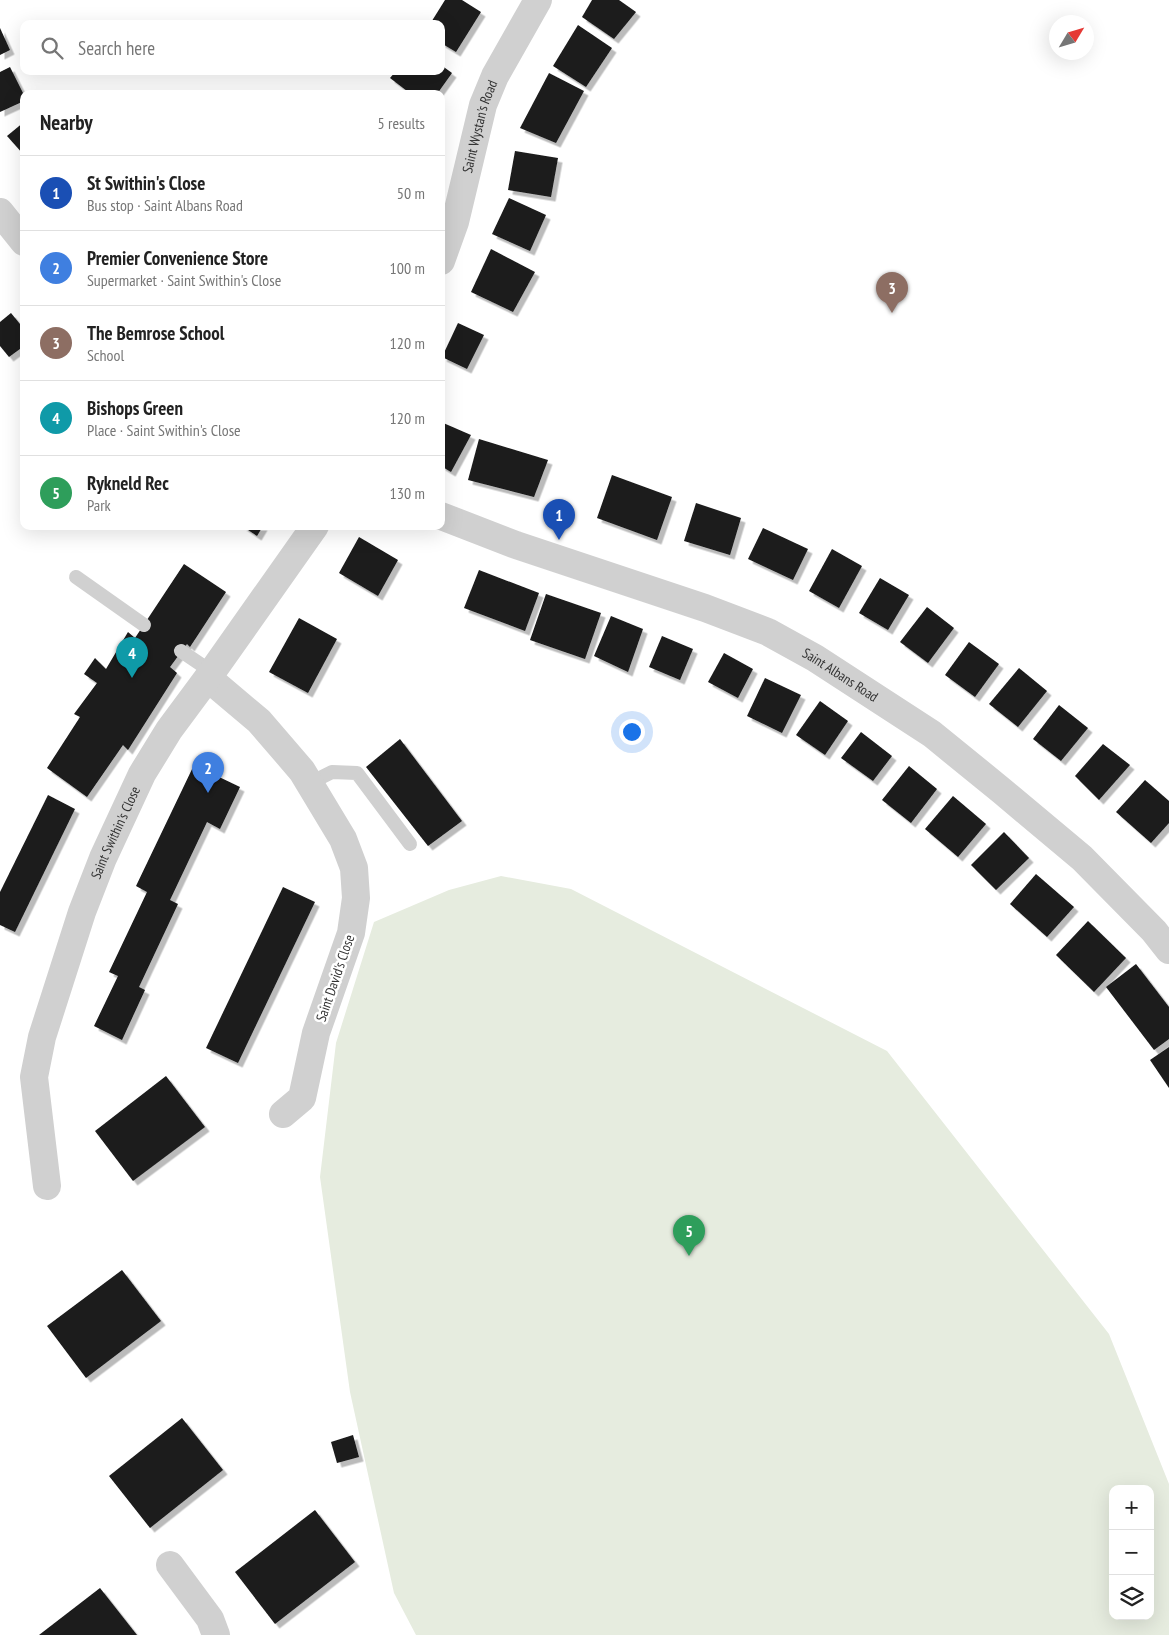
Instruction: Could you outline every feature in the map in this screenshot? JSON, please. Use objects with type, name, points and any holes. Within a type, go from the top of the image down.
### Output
[{"type":"street","name":"Saint Wystan's Road","points":[[445,250],[455,222],[483,105],[494,76],[538,0]]},
{"type":"street","points":[[0,212],[20,237]]},
{"type":"street","name":"Saint Albans Road","points":[[445,518],[516,545],[688,602],[768,632],[814,658],[932,734],[1002,791],[1082,858],[1154,931],[1169,950]]},
{"type":"street","name":"Saint Swithin's Close","points":[[47,1186],[34,1077],[42,1037],[65,964],[82,912],[103,858],[142,774],[169,730],[312,530]]},
{"type":"street","name":"Saint David's Close","points":[[210,675],[260,721],[310,782],[343,839],[354,868],[356,898],[351,932],[316,1033],[302,1098],[283,1114]]},
{"type":"street","points":[[170,1565],[210,1619],[216,1635]]},
{"type":"lane","points":[[76,577],[144,625]]},
{"type":"lane","points":[[181,651],[210,675]]},
{"type":"lane","points":[[310,782],[332,772],[357,773],[410,844]]},
{"type":"shaded area","points":[[501,876],[571,889],[887,1051],[1109,1334],[1169,1484],[1169,1635],[416,1635],[394,1593],[350,1392],[320,1177],[336,1043],[374,922],[449,890]]},
{"type":"building","points":[[445,0],[462,0],[481,12],[456,52],[445,45],[445,20],[432,20]]},
{"type":"building","points":[[592,0],[619,0],[636,12],[614,39],[582,17]]},
{"type":"building","points":[[578,25],[612,48],[586,87],[553,66]]},
{"type":"building","points":[[0,28],[10,50],[0,55]]},
{"type":"building","points":[[10,67],[22,90],[20,103],[0,112],[0,72]]},
{"type":"building","points":[[445,68],[452,73],[440,90],[406,90],[390,78],[393,75],[445,75]]},
{"type":"building","points":[[549,73],[584,91],[556,143],[520,128]]},
{"type":"building","points":[[20,125],[20,151],[7,136]]},
{"type":"building","points":[[515,151],[558,158],[551,197],[508,190]]},
{"type":"building","points":[[509,198],[546,215],[530,251],[492,234]]},
{"type":"building","points":[[491,249],[535,272],[513,312],[471,292]]},
{"type":"building","points":[[11,313],[20,324],[20,349],[9,357],[0,346],[0,322]]},
{"type":"building","points":[[458,323],[484,335],[467,369],[445,358],[445,351]]},
{"type":"building","points":[[445,424],[471,435],[451,472],[445,468]]},
{"type":"building","points":[[479,439],[548,460],[534,497],[468,480]]},
{"type":"building","points":[[612,475],[672,497],[657,540],[597,518]]},
{"type":"building","points":[[696,503],[741,518],[730,555],[684,541]]},
{"type":"building","points":[[763,528],[808,549],[793,580],[748,559]]},
{"type":"building","points":[[248,530],[261,530],[257,536]]},
{"type":"building","points":[[359,537],[398,560],[378,596],[339,573]]},
{"type":"building","points":[[832,549],[862,566],[839,608],[809,591]]},
{"type":"building","points":[[184,564],[226,592],[190,647],[187,644],[170,667],[177,673],[128,750],[123,745],[87,797],[47,768],[80,717],[74,714],[97,683],[84,674],[95,658],[106,669],[128,632],[135,638]]},
{"type":"building","points":[[479,570],[539,593],[525,631],[464,608]]},
{"type":"building","points":[[880,578],[909,595],[888,630],[859,613]]},
{"type":"building","points":[[546,594],[601,613],[585,659],[530,640]]},
{"type":"building","points":[[927,607],[954,628],[928,663],[900,642]]},
{"type":"building","points":[[611,616],[643,629],[628,672],[594,656]]},
{"type":"building","points":[[299,618],[337,639],[308,693],[269,672]]},
{"type":"building","points":[[662,636],[693,649],[680,680],[649,667]]},
{"type":"building","points":[[969,642],[999,664],[975,697],[945,675]]},
{"type":"building","points":[[724,653],[753,669],[738,698],[708,682]]},
{"type":"building","points":[[1019,668],[1047,691],[1018,727],[989,704]]},
{"type":"building","points":[[765,678],[801,695],[782,733],[747,716]]},
{"type":"building","points":[[820,701],[848,721],[825,755],[796,735]]},
{"type":"building","points":[[1059,705],[1088,728],[1061,761],[1033,739]]},
{"type":"building","points":[[861,732],[892,756],[873,781],[841,758]]},
{"type":"building","points":[[400,739],[462,821],[428,846],[366,767]]},
{"type":"building","points":[[1103,744],[1130,765],[1099,800],[1075,776]]},
{"type":"building","points":[[194,765],[240,787],[220,829],[207,822],[170,900],[178,904],[139,987],[145,990],[122,1040],[94,1026],[118,976],[109,972],[147,892],[136,886]]},
{"type":"building","points":[[909,766],[937,789],[911,823],[882,800]]},
{"type":"building","points":[[1145,780],[1169,801],[1169,823],[1151,843],[1116,812]]},
{"type":"building","points":[[48,795],[75,809],[15,932],[0,925],[0,892]]},
{"type":"building","points":[[953,796],[986,824],[958,857],[925,829]]},
{"type":"building","points":[[1004,832],[1029,858],[996,890],[971,865]]},
{"type":"building","points":[[1036,874],[1074,907],[1047,937],[1010,904]]},
{"type":"building","points":[[283,887],[315,902],[238,1063],[206,1048]]},
{"type":"building","points":[[1088,921],[1126,958],[1094,992],[1056,955]]},
{"type":"building","points":[[1136,964],[1169,1007],[1169,1039],[1154,1050],[1106,987]]},
{"type":"building","points":[[1169,1047],[1169,1088],[1150,1060]]},
{"type":"building","points":[[166,1076],[205,1127],[133,1181],[95,1131]]},
{"type":"building","points":[[122,1270],[161,1321],[86,1378],[47,1326]]},
{"type":"building","points":[[182,1418],[223,1470],[150,1528],[109,1476]]},
{"type":"building","points":[[353,1435],[359,1457],[337,1463],[331,1442]]},
{"type":"building","points":[[315,1510],[355,1562],[275,1624],[235,1572]]},
{"type":"building","points":[[100,1588],[137,1635],[39,1635]]},
{"type":"place","name":"The Bemrose School","points":[[892,313]]},
{"type":"place","name":"St Swithin's Close","points":[[559,540]]},
{"type":"place","name":"Bishops Green","points":[[132,678]]},
{"type":"place","name":"Premier Convenience Store","points":[[208,793]]},
{"type":"place","name":"Rykneld Rec","points":[[689,1256]]}]
